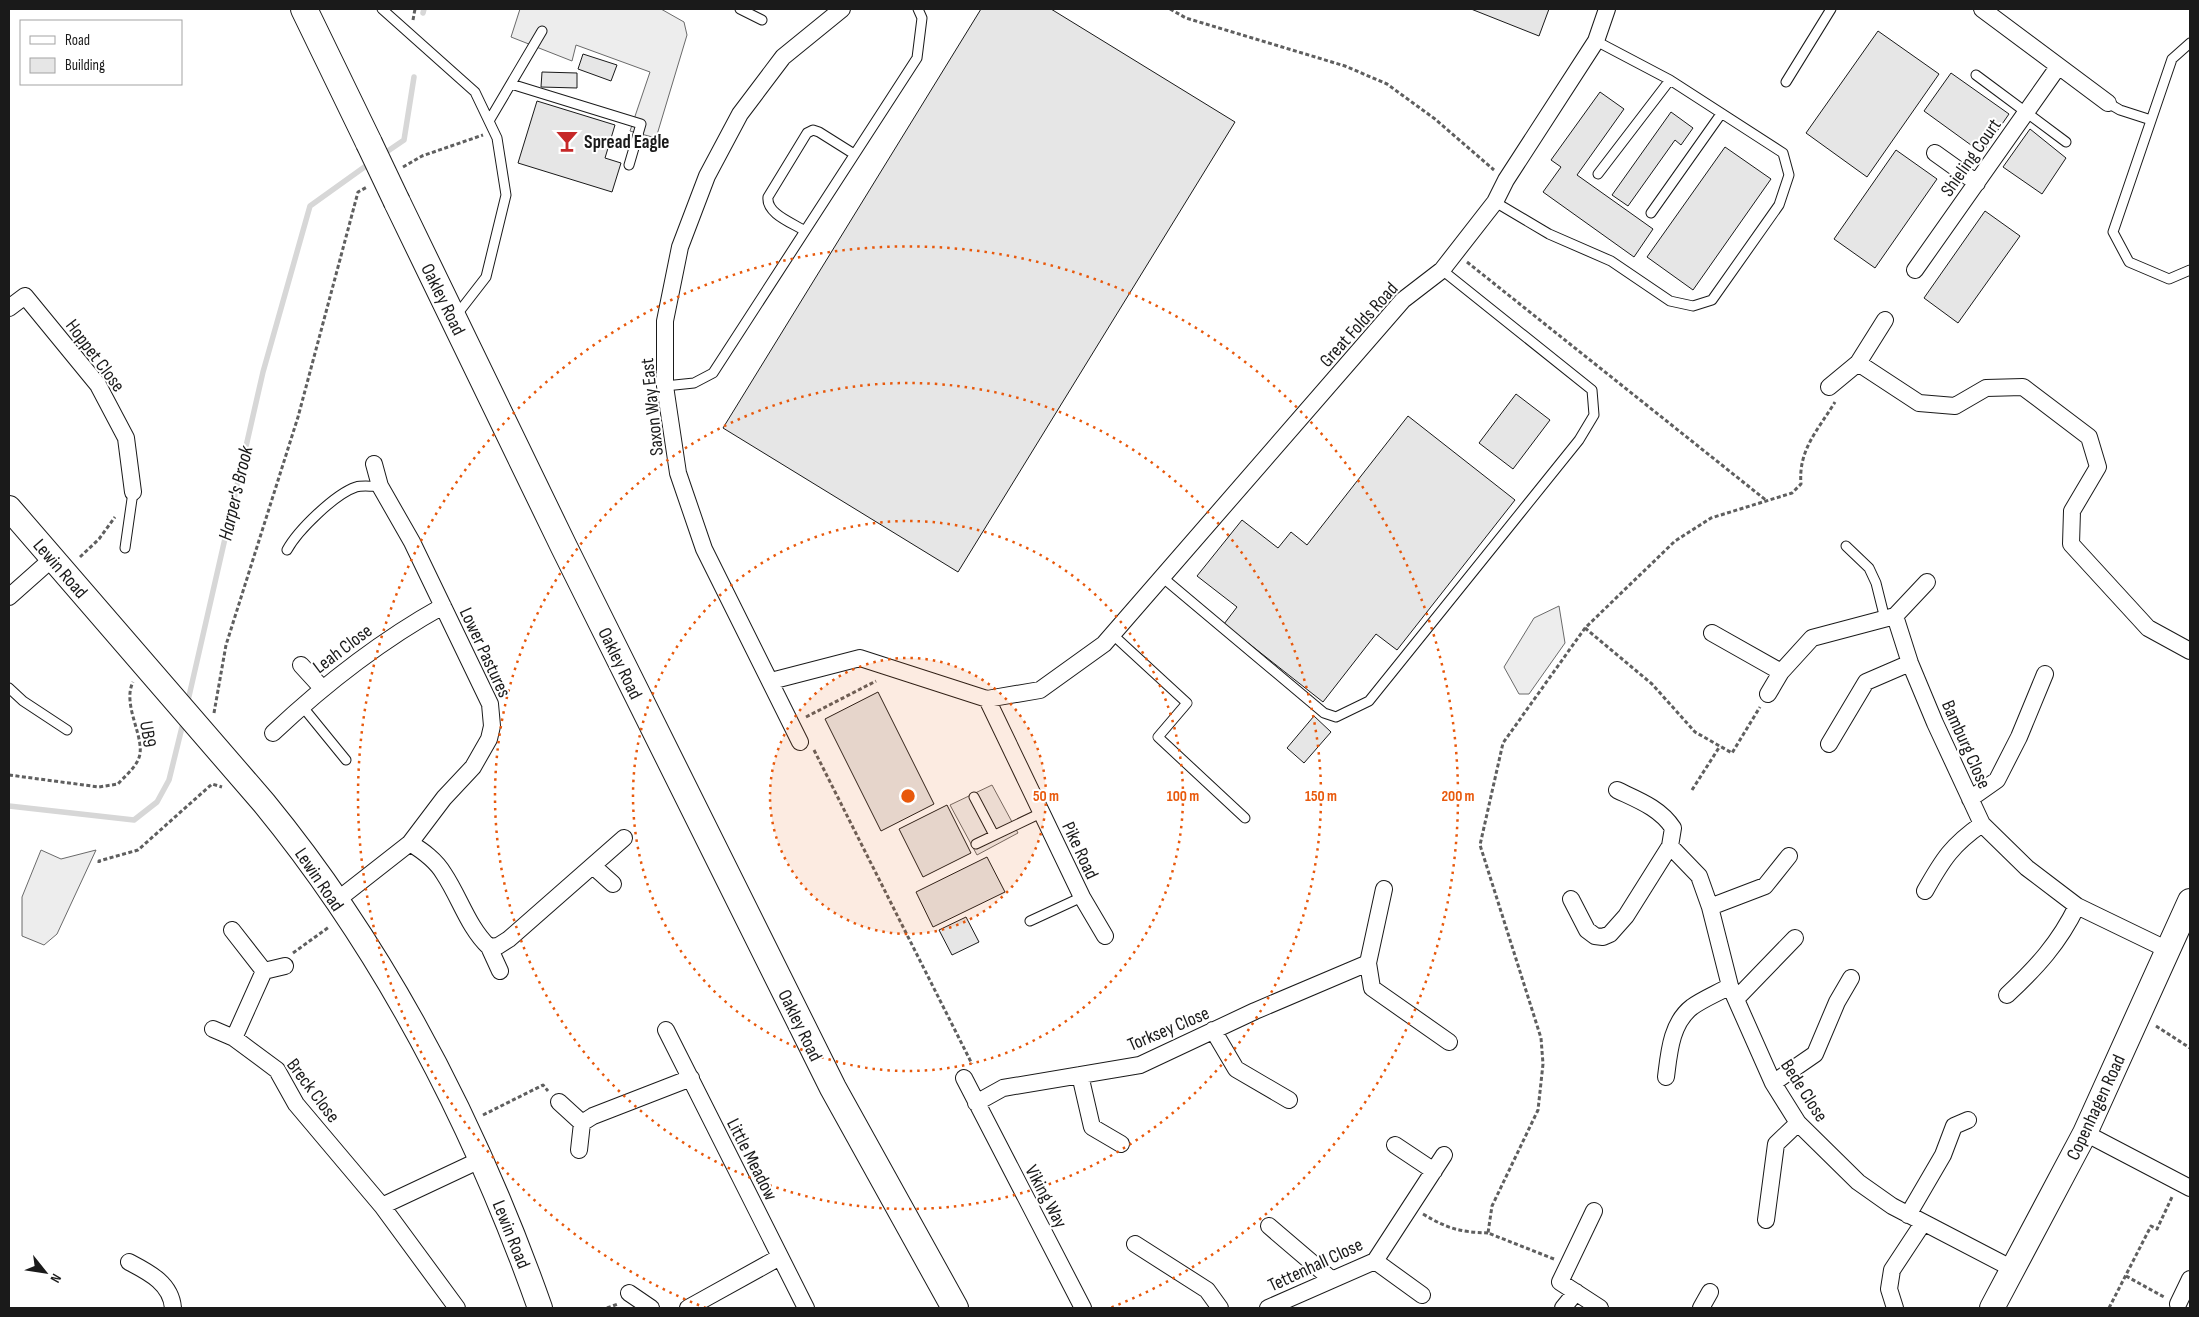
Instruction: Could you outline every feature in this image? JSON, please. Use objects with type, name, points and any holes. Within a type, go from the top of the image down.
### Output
[{"type":"main road","name":"Oakley Road","points":[[304,9],[568,556],[832,1088],[955,1308]]},
{"type":"street","name":"Saxon Way East","points":[[806,745],[792,724],[704,549],[678,473],[665,386],[665,321],[680,247],[707,176],[740,114],[783,57],[842,9]]},
{"type":"street","name":"Great Folds Road","points":[[986,699],[1040,690],[1108,639],[1403,300],[1442,270],[1495,202],[1506,180],[1596,41],[1607,9]]},
{"type":"street","points":[[1982,9],[2108,103]]},
{"type":"street","name":"Shieling Court","points":[[1915,270],[2060,68]]},
{"type":"street","points":[[1935,153],[1977,183]]},
{"type":"street","name":"Hoppet Close","points":[[9,308],[25,296],[98,385],[126,438],[133,492]]},
{"type":"street","points":[[1829,387],[1858,363],[1885,320]]},
{"type":"street","points":[[1858,363],[1919,403],[1955,406],[1986,388],[2024,387],[2090,437],[2098,467],[2072,512],[2071,544],[2148,628],[2190,651]]},
{"type":"street","name":"Lower Pastures","points":[[336,901],[410,843],[444,798],[473,767],[489,739],[492,726],[490,704],[412,542],[380,486],[374,464]]},
{"type":"street","name":"Lewin Road","points":[[9,508],[148,667],[295,841],[336,901],[416,1030],[482,1159],[517,1244],[540,1308]]},
{"type":"street","points":[[9,597],[53,558]]},
{"type":"street","points":[[1768,694],[1781,672],[1812,638],[1890,618],[1927,582]]},
{"type":"street","name":"Leah Close","points":[[273,733],[322,688],[408,625],[443,606]]},
{"type":"street","name":"Bamburg Close","points":[[1890,618],[1935,723],[1982,824],[2027,868],[2078,906],[2168,950]]},
{"type":"street","points":[[1712,633],[1781,672]]},
{"type":"street","points":[[771,680],[860,658],[986,699]]},
{"type":"street","points":[[1829,744],[1866,682],[1910,663]]},
{"type":"street","points":[[301,665],[322,688]]},
{"type":"street","points":[[1970,799],[1997,780],[2020,738],[2045,674]]},
{"type":"street","name":"Pike Road","points":[[986,699],[1082,897],[1105,936]]},
{"type":"street","points":[[1571,899],[1587,930],[1595,936],[1603,937],[1610,934],[1626,916],[1670,846],[1673,828],[1668,820],[1651,806],[1617,790]]},
{"type":"street","points":[[1924,891],[1942,862],[1959,840],[1982,824]]},
{"type":"street","points":[[489,947],[498,946],[509,938],[624,838]]},
{"type":"street","points":[[410,843],[428,855],[444,873],[476,932],[489,947],[500,971]]},
{"type":"street","name":"Bede Close","points":[[1670,846],[1699,876],[1710,907],[1733,992],[1773,1083],[1798,1123],[1858,1182],[1908,1215],[2013,1269]]},
{"type":"street","points":[[1710,907],[1765,886],[1789,856]]},
{"type":"street","points":[[593,866],[613,884]]},
{"type":"street","points":[[1384,889],[1368,963],[1372,988],[1449,1042]]},
{"type":"street","name":"Copenhagen Road","points":[[1992,1308],[2085,1133],[2190,901]]},
{"type":"street","points":[[2007,994],[2050,952],[2064,933],[2078,906]]},
{"type":"street","points":[[232,930],[264,971]]},
{"type":"street","points":[[1666,1076],[1672,1037],[1690,1008],[1733,992],[1795,938]]},
{"type":"street","name":"Torksey Close","points":[[976,1103],[1003,1088],[1140,1065],[1213,1030],[1368,963]]},
{"type":"street","points":[[264,971],[285,966]]},
{"type":"street","points":[[234,1038],[264,971]]},
{"type":"street","points":[[1773,1083],[1816,1054],[1837,1002],[1851,978]]},
{"type":"street","name":"Breck Close","points":[[213,1029],[234,1038],[277,1070],[296,1104],[382,1206],[457,1308]]},
{"type":"street","name":"Little Meadow","points":[[666,1030],[806,1308]]},
{"type":"street","points":[[1213,1030],[1236,1069],[1289,1100]]},
{"type":"street","points":[[1080,1075],[1092,1127],[1121,1144]]},
{"type":"street","points":[[582,1123],[593,1116],[691,1078]]},
{"type":"street","name":"Viking Way","points":[[964,1078],[1083,1308]]},
{"type":"street","points":[[560,1102],[582,1123]]},
{"type":"street","points":[[1908,1215],[1943,1155],[1954,1126],[1968,1120]]},
{"type":"street","points":[[579,1150],[582,1123]]},
{"type":"street","points":[[1766,1220],[1776,1144],[1798,1123]]},
{"type":"street","points":[[2085,1133],[2184,1185]]},
{"type":"street","points":[[1395,1145],[1434,1170]]},
{"type":"street","name":"Tettenhall Close","points":[[1268,1308],[1330,1279],[1375,1261],[1444,1155]]},
{"type":"street","points":[[382,1206],[482,1159]]},
{"type":"street","points":[[1594,1211],[1560,1282],[1600,1308]]},
{"type":"street","points":[[1895,1308],[1889,1289],[1892,1270],[1924,1223]]},
{"type":"street","points":[[1269,1226],[1330,1279]]},
{"type":"street","points":[[1135,1244],[1207,1290],[1220,1308]]},
{"type":"street","points":[[688,1308],[780,1257]]},
{"type":"street","points":[[1375,1261],[1422,1295]]},
{"type":"street","points":[[128,1262],[147,1271],[166,1286],[174,1308]]},
{"type":"street","points":[[2178,1304],[2190,1280]]},
{"type":"street","points":[[1563,1308],[1576,1292]]},
{"type":"street","points":[[1701,1308],[1710,1292]]},
{"type":"street","points":[[629,1293],[650,1308]]},
{"type":"lane","points":[[382,9],[475,92],[498,138],[506,195],[486,277],[454,320]]},
{"type":"lane","points":[[740,9],[762,20]]},
{"type":"lane","points":[[665,386],[694,383],[713,373],[917,58],[922,18],[918,9]]},
{"type":"lane","points":[[1786,82],[1831,9]]},
{"type":"lane","points":[[489,121],[542,31]]},
{"type":"lane","points":[[1495,202],[1548,234],[1611,261],[1670,301],[1693,306],[1712,300],[1779,205],[1789,175],[1783,153],[1670,80],[1596,41]]},
{"type":"lane","points":[[2190,43],[2172,58],[2113,232],[2129,262],[2169,279],[2190,270]]},
{"type":"lane","points":[[1976,75],[2066,142]]},
{"type":"lane","points":[[1598,174],[1670,80]]},
{"type":"lane","points":[[511,84],[641,124],[629,165]]},
{"type":"lane","points":[[2108,103],[2120,110],[2151,120]]},
{"type":"lane","points":[[1651,213],[1720,114]]},
{"type":"lane","points":[[805,231],[771,210],[768,197],[807,133],[812,130],[819,132],[854,154]]},
{"type":"lane","points":[[1162,577],[1324,714],[1336,717],[1368,701],[1579,440],[1594,415],[1592,390],[1442,270]]},
{"type":"lane","points":[[287,550],[294,537],[331,503],[356,487],[380,486]]},
{"type":"lane","points":[[124,548],[133,492]]},
{"type":"lane","points":[[1846,546],[1869,568],[1890,618]]},
{"type":"lane","points":[[1108,639],[1188,703],[1158,737],[1245,818]]},
{"type":"lane","points":[[9,688],[24,701],[67,730]]},
{"type":"lane","points":[[302,706],[346,760]]},
{"type":"lane","points":[[974,797],[994,835]]},
{"type":"lane","points":[[976,844],[1042,813]]},
{"type":"lane","points":[[1030,921],[1082,897]]},
{"type":"path","points":[[1170,9],[1186,18],[1345,66],[1387,84],[1435,120],[1506,180]]},
{"type":"path","points":[[398,169],[422,156],[494,131]]},
{"type":"path","points":[[220,720],[214,712],[226,645],[298,417],[358,192],[374,183]]},
{"type":"path","points":[[1455,252],[1768,502]]},
{"type":"path","points":[[1488,1233],[1492,1206],[1538,1110],[1543,1064],[1542,1038],[1480,845],[1503,743],[1585,628],[1675,541],[1711,518],[1768,502],[1792,493],[1801,484],[1800,468],[1803,455],[1837,399],[1826,393],[1829,387]]},
{"type":"path","points":[[80,558],[113,521],[123,502],[125,493],[133,492]]},
{"type":"path","points":[[1585,628],[1652,684],[1696,732],[1732,752],[1768,694]]},
{"type":"path","points":[[792,724],[877,681],[883,666]]},
{"type":"path","name":"UB9","points":[[9,775],[100,787],[118,784],[138,760],[140,749],[129,690],[134,679],[148,667]]},
{"type":"path","points":[[806,745],[978,1074],[964,1078]]},
{"type":"path","points":[[1692,790],[1720,746]]},
{"type":"path","points":[[99,863],[99,861],[138,850],[212,784],[220,785],[226,790]]},
{"type":"path","points":[[285,966],[289,956],[329,927]]},
{"type":"path","points":[[2136,1019],[2158,1027],[2190,1048]]},
{"type":"path","points":[[483,1115],[543,1085],[557,1104],[560,1102]]},
{"type":"path","points":[[2110,1308],[2150,1226],[2157,1229],[2184,1185]]},
{"type":"path","points":[[1410,1206],[1447,1228],[1463,1232],[1488,1233],[1568,1265]]},
{"type":"path","points":[[2126,1276],[2178,1304]]},
{"type":"shaded area","points":[[520,9],[661,9],[684,22],[687,35],[656,138],[630,131],[650,72],[576,45],[572,61],[511,37]]},
{"type":"shaded area","points":[[1559,606],[1565,643],[1529,694],[1519,694],[1504,667],[1534,618]]},
{"type":"shaded area","points":[[992,785],[1018,833],[977,855],[950,805]]},
{"type":"shaded area","points":[[41,850],[61,859],[96,850],[57,934],[44,945],[22,936],[22,897]]},
{"type":"building","points":[[981,9],[1051,9],[1235,122],[958,572],[723,428]]},
{"type":"building","points":[[1471,9],[1549,9],[1539,36]]},
{"type":"building","points":[[1878,31],[1939,74],[1867,177],[1806,133]]},
{"type":"building","points":[[583,54],[617,65],[611,81],[578,69]]},
{"type":"building","points":[[542,72],[577,73],[577,88],[541,87]]},
{"type":"building","points":[[1951,73],[2009,114],[1982,153],[1924,111]]},
{"type":"building","points":[[1600,92],[1624,109],[1577,175],[1653,229],[1634,257],[1543,192],[1561,167],[1551,160]]},
{"type":"building","name":"Spread Eagle","points":[[537,101],[615,125],[605,158],[621,163],[612,192],[518,163]]},
{"type":"building","points":[[1671,112],[1693,128],[1681,145],[1675,140],[1628,206],[1612,195]]},
{"type":"building","points":[[2030,129],[2066,158],[2042,194],[2003,167]]},
{"type":"building","points":[[1725,147],[1771,179],[1693,290],[1647,257]]},
{"type":"building","points":[[1896,150],[1937,179],[1875,268],[1834,239]]},
{"type":"building","points":[[1985,211],[2020,236],[1958,323],[1924,298]]},
{"type":"building","points":[[1516,394],[1550,420],[1513,469],[1479,443]]},
{"type":"building","points":[[1408,416],[1515,500],[1397,650],[1376,634],[1323,702],[1224,624],[1237,607],[1197,576],[1242,520],[1278,548],[1291,532],[1307,545]]},
{"type":"building","points":[[878,692],[934,804],[881,831],[825,719]]},
{"type":"building","points":[[1314,716],[1331,732],[1304,763],[1287,748]]},
{"type":"building","points":[[947,805],[971,853],[923,877],[899,829]]},
{"type":"building","points":[[987,857],[1005,892],[933,927],[916,892]]},
{"type":"building","points":[[966,917],[979,942],[952,955],[939,930]]},
{"type":"waterway","points":[[423,13],[424,9]]},
{"type":"waterway","name":"Harper's Brook","points":[[382,155],[404,140],[414,77]]},
{"type":"waterway","name":"Harper's Brook","points":[[187,705],[263,372],[310,206],[370,163]]},
{"type":"waterway","name":"Harper's Brook","points":[[9,806],[134,820],[157,802],[169,780],[184,719]]},
{"type":"place","name":"Spread Eagle","points":[[567,141]]}]
